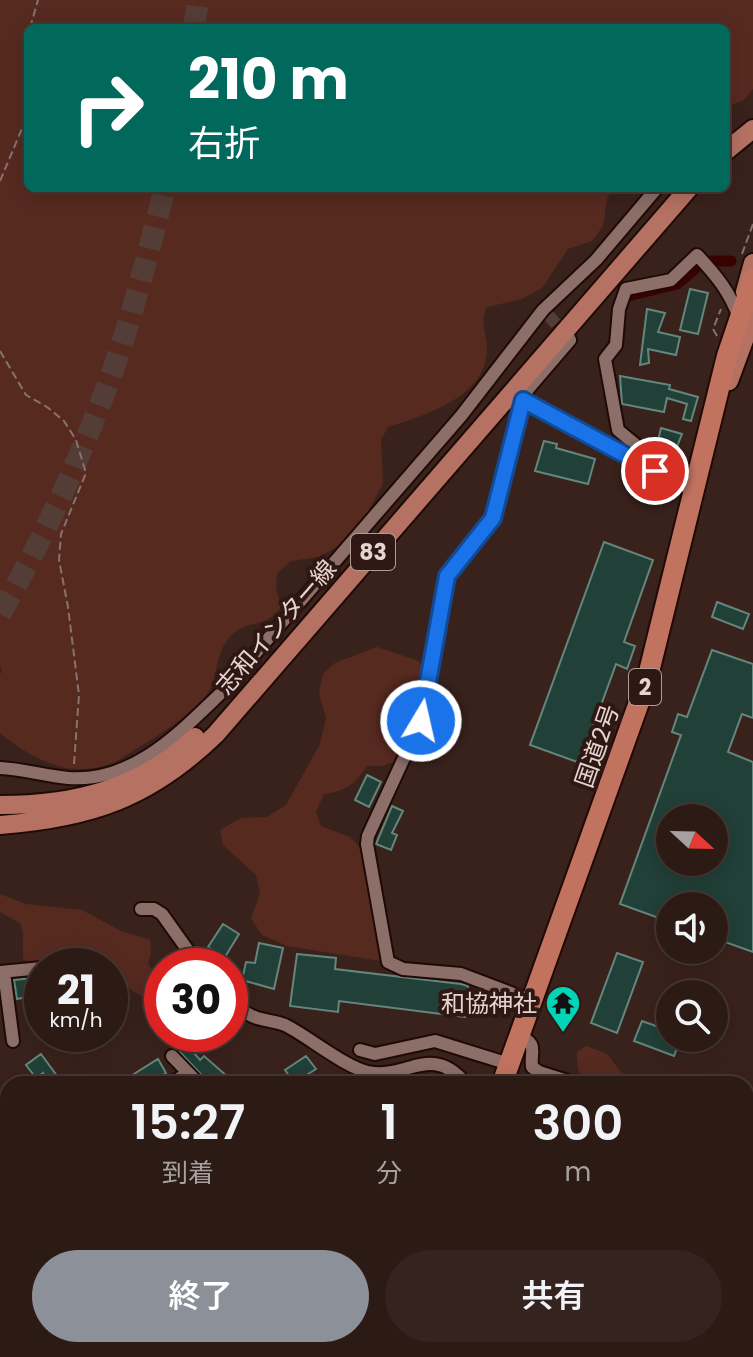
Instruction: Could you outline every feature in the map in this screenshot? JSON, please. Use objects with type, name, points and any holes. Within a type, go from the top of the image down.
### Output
[{"type":"highway","name":"国道2号","points":[[505,1076],[647,680],[696,484],[746,317],[753,279]]},
{"type":"main road","points":[[730,134],[753,116]]},
{"type":"main road","points":[[730,148],[753,129]]},
{"type":"main road","name":"志和インター線","points":[[0,805],[54,803],[96,795],[154,770],[181,750],[210,722],[672,192]]},
{"type":"main road","name":"志和インター線","points":[[0,825],[71,816],[99,808],[159,782],[187,762],[216,734],[686,192]]},
{"type":"main road","points":[[688,520],[734,367],[746,317],[753,263]]},
{"type":"street","points":[[0,768],[67,778],[107,776],[133,765],[167,742],[221,693],[461,416],[545,312],[596,260],[654,192]]},
{"type":"street","points":[[696,484],[658,463],[618,430],[605,359],[616,345],[619,309],[626,289],[671,280],[697,255],[718,276],[746,317]]},
{"type":"street","points":[[532,1001],[461,974],[403,969],[388,962],[367,844],[421,721],[447,576],[493,518],[523,400],[528,389],[569,338]]},
{"type":"street","points":[[523,400],[681,485],[696,484]]},
{"type":"street","points":[[141,909],[154,909],[162,914],[186,948]]},
{"type":"street","points":[[13,1041],[2,972],[24,970]]},
{"type":"street","points":[[248,1014],[286,1026],[363,1071],[382,1073],[406,1067],[445,1065],[457,1076]]},
{"type":"street","points":[[519,1036],[529,1040],[533,1047],[532,1067],[552,1076]]},
{"type":"street","points":[[360,1050],[375,1054],[435,1041],[509,1064]]},
{"type":"street","points":[[172,1056],[189,1076]]},
{"type":"path","points":[[31,24],[38,0]]},
{"type":"path","points":[[0,181],[24,124]]},
{"type":"path","points":[[0,351],[26,395],[64,421],[76,440],[86,473],[61,534],[59,560],[79,695],[74,764]]},
{"type":"shaded area","points":[[0,0],[753,0],[753,89],[744,100],[730,105],[730,24],[24,24],[24,192],[611,192],[603,226],[592,241],[568,249],[542,288],[522,299],[487,307],[483,323],[487,350],[484,366],[465,392],[436,410],[388,427],[381,440],[383,484],[366,515],[347,541],[319,557],[291,561],[277,573],[276,589],[281,607],[270,618],[240,629],[227,640],[219,656],[211,688],[195,708],[107,765],[77,769],[63,767],[37,758],[0,733]]},
{"type":"shaded area","points":[[377,647],[419,661],[423,685],[418,712],[396,761],[382,766],[367,766],[349,786],[324,794],[316,812],[321,826],[350,837],[361,849],[381,961],[287,946],[262,935],[251,918],[260,894],[256,875],[223,845],[220,830],[241,818],[267,817],[286,805],[320,744],[326,718],[319,693],[323,674],[335,663]]},
{"type":"shaded area","points":[[0,894],[26,904],[82,910],[121,931],[150,940],[151,948],[144,948],[144,997],[128,988],[128,948],[24,948],[24,960],[20,923],[0,912]]},
{"type":"shaded area","points":[[586,1046],[607,1054],[628,1076],[582,1076],[577,1052]]},
{"type":"building","points":[[690,289],[708,293],[698,334],[680,330]]},
{"type":"building","points":[[647,309],[665,313],[658,332],[680,337],[676,355],[648,349],[649,363],[640,365]]},
{"type":"building","points":[[620,376],[670,385],[669,389],[698,397],[691,421],[683,419],[687,404],[667,398],[664,412],[622,404]]},
{"type":"building","points":[[661,428],[682,434],[672,459],[656,449]]},
{"type":"building","points":[[544,441],[557,444],[556,448],[595,459],[588,484],[535,471]]},
{"type":"building","points":[[604,542],[653,560],[624,642],[635,646],[627,669],[616,664],[580,763],[530,745]]},
{"type":"building","points":[[717,602],[749,614],[743,629],[712,617]]},
{"type":"building","points":[[712,650],[753,664],[753,718],[742,714],[728,752],[753,762],[753,952],[728,943],[728,892],[656,892],[656,917],[620,904],[656,804],[656,876],[728,876],[728,804],[656,804],[681,735],[672,732],[678,714],[687,717]]},
{"type":"building","points":[[367,775],[381,782],[369,807],[355,800]]},
{"type":"building","points":[[392,806],[403,811],[392,833],[397,835],[391,850],[376,844]]},
{"type":"building","points":[[223,924],[239,934],[230,948],[208,947]]},
{"type":"building","points":[[259,943],[283,948],[274,989],[248,982],[248,962],[255,963]]},
{"type":"building","points":[[617,953],[643,962],[617,1033],[591,1023]]},
{"type":"building","points":[[297,954],[336,958],[335,969],[468,986],[465,1017],[339,1001],[338,1012],[290,1006]]},
{"type":"building","points":[[24,979],[24,998],[17,999],[14,980]]},
{"type":"building","points":[[642,1021],[656,1026],[656,1049],[634,1041]]},
{"type":"building","points":[[180,1052],[193,1052],[200,1060],[204,1056],[227,1076],[202,1076]]},
{"type":"building","points":[[41,1054],[57,1076],[45,1076],[43,1073],[34,1076],[26,1065]]},
{"type":"building","points":[[306,1056],[316,1069],[305,1076],[289,1076],[285,1070]]},
{"type":"building","points":[[158,1059],[166,1073],[161,1076],[131,1076]]},
{"type":"waterway","points":[[711,261],[731,261]]},
{"type":"waterway","points":[[628,296],[677,284],[696,268]]},
{"type":"tunnel","points":[[195,24],[198,0]]},
{"type":"tunnel","points":[[0,614],[45,529],[97,411],[132,310],[164,192]]},
{"type":"tunnel","points":[[548,315],[567,336]]},
{"type":"place","name":"和協神社","points":[[563,1034]]},
{"type":"route","points":[[421,721],[447,576],[493,518],[523,400],[655,471]]}]
